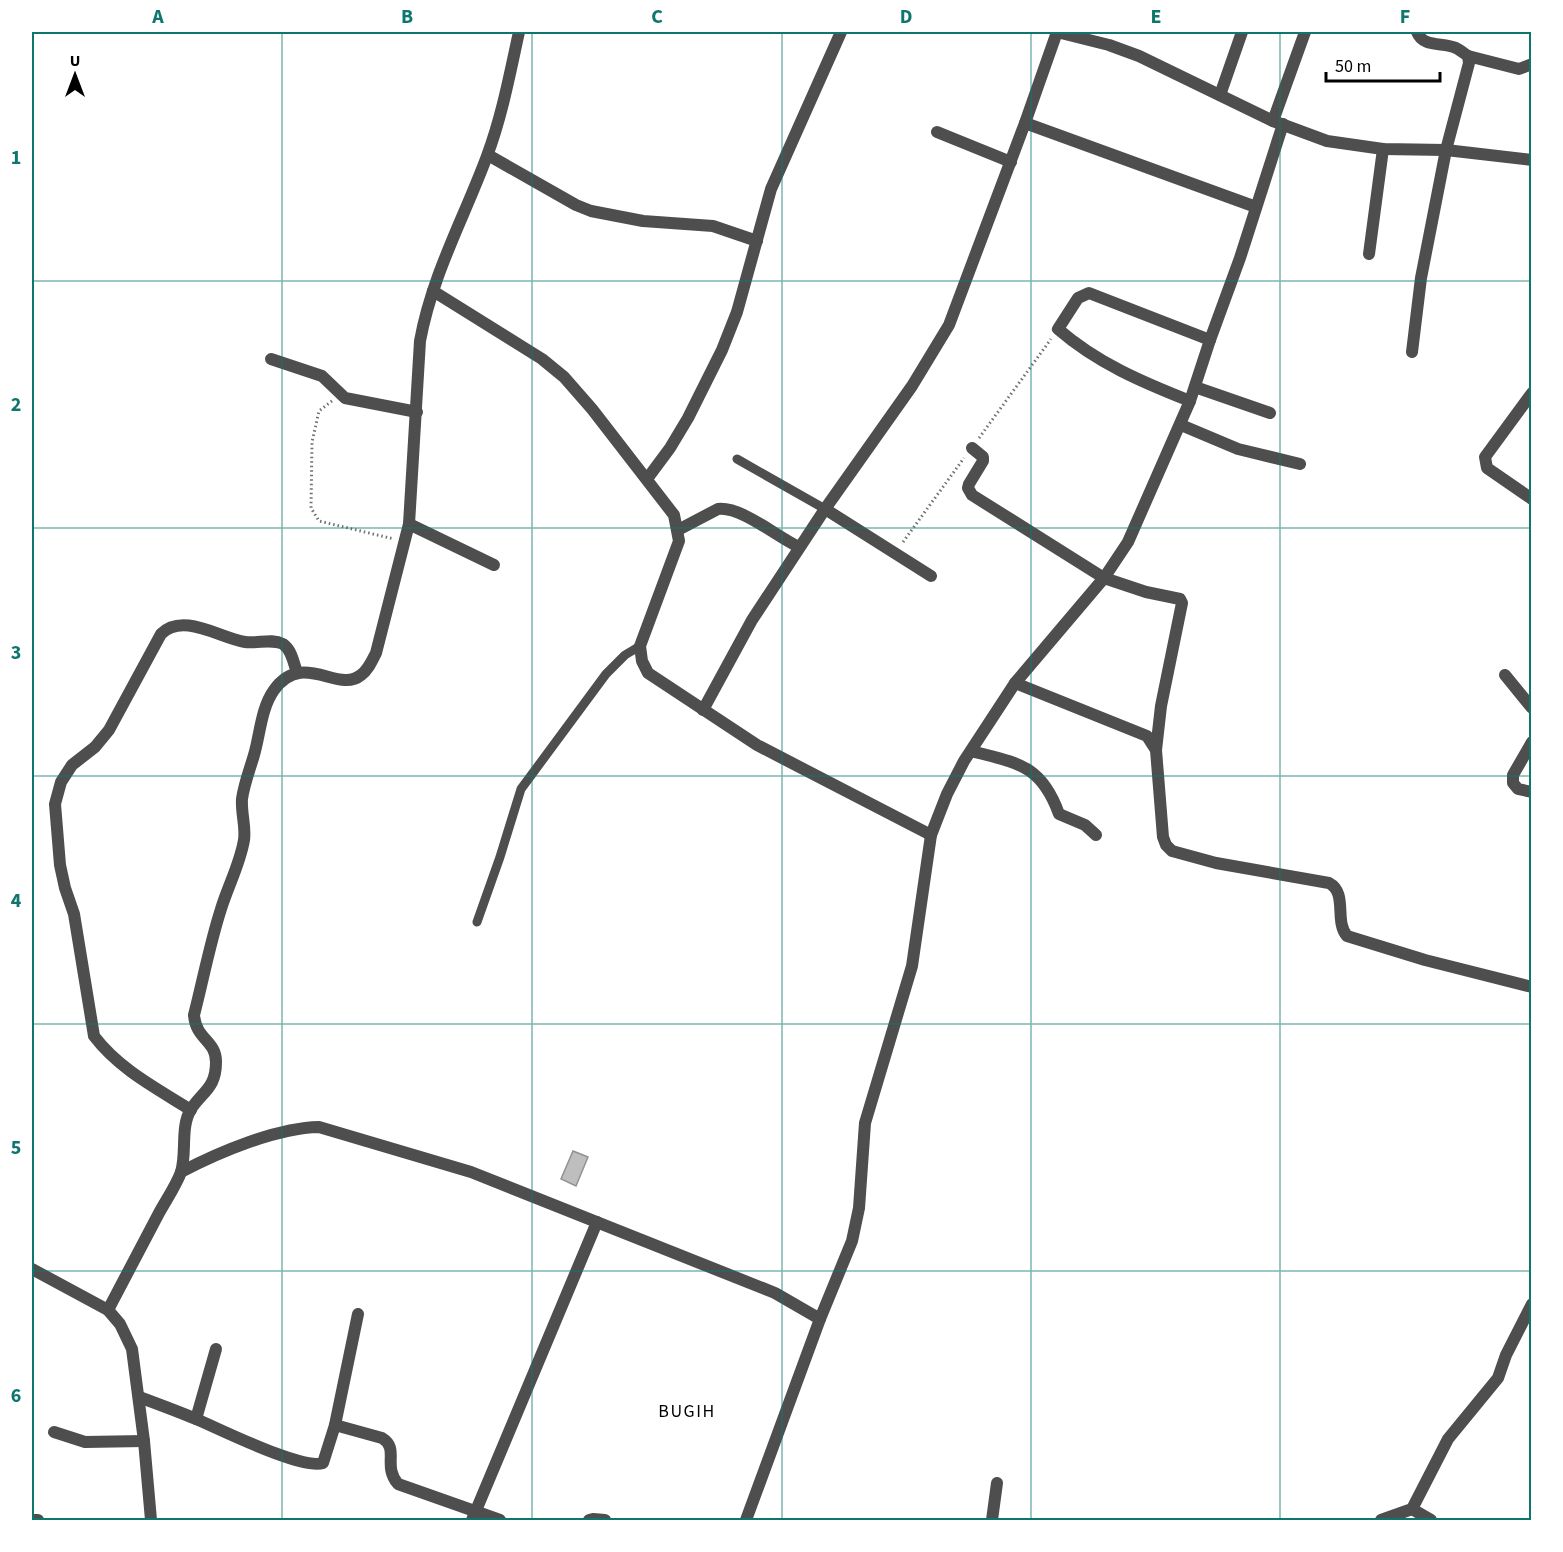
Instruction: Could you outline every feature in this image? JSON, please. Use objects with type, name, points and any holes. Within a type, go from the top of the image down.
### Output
[{"type":"street","points":[[108,1310],[181,1172],[183,1145],[191,1110],[213,1082],[216,1061],[212,1046],[199,1034],[195,1026],[194,1015],[220,910],[244,838],[243,797],[266,708],[273,692],[284,679],[297,673],[312,672],[342,680],[352,680],[360,677],[376,653],[409,524],[420,341],[424,317],[450,241],[488,155],[519,32]]},
{"type":"street","points":[[647,479],[688,418],[722,350],[737,312],[771,189],[841,32]]},
{"type":"street","points":[[703,710],[752,620],[799,547],[912,386],[949,325],[1057,32],[1109,45],[1139,56],[1278,122],[1327,141],[1383,149],[1446,150],[1532,160]]},
{"type":"street","points":[[1221,95],[1242,32]]},
{"type":"street","points":[[746,1521],[820,1319],[852,1241],[859,1208],[864,1123],[912,966],[932,835],[947,794],[971,751],[1015,683],[1104,578],[1128,542],[1181,425],[1195,387],[1256,207],[1305,32]]},
{"type":"street","points":[[1417,32],[1425,41],[1456,48],[1468,56],[1519,69],[1532,64]]},
{"type":"street","points":[[1412,352],[1421,278],[1446,150],[1467,71],[1468,56]]},
{"type":"street","points":[[1025,123],[1256,207]]},
{"type":"street","points":[[938,132],[1011,162]]},
{"type":"street","points":[[1369,254],[1383,149]]},
{"type":"street","points":[[488,155],[576,205],[591,211],[643,221],[713,226],[758,241]]},
{"type":"street","points":[[433,291],[542,359],[564,377],[674,515],[679,541],[640,646],[642,661],[648,673],[757,746],[932,835]]},
{"type":"street","points":[[1190,401],[1140,381],[1099,360],[1077,346],[1058,329],[1078,298],[1089,293],[1210,340]]},
{"type":"street","points":[[271,359],[322,376],[345,398],[417,412]]},
{"type":"street","points":[[1195,387],[1270,413]]},
{"type":"street","points":[[1532,393],[1485,457],[1488,468],[1532,499]]},
{"type":"street","points":[[1181,425],[1238,449],[1300,464]]},
{"type":"street","points":[[972,447],[983,457],[983,461],[969,484],[968,488],[972,495],[1104,578],[1146,592],[1180,599],[1182,603],[1161,706],[1156,750],[1163,837],[1166,845],[1172,851],[1216,863],[1329,883],[1335,886],[1339,893],[1341,925],[1347,936],[1425,960],[1532,987]]},
{"type":"street","points":[[678,530],[724,508],[737,512],[799,547]]},
{"type":"street","points":[[825,509],[931,576]]},
{"type":"street","points":[[409,524],[494,565]]},
{"type":"street","points":[[191,1110],[120,1064],[94,1036],[74,914],[64,888],[60,865],[55,804],[60,782],[72,765],[95,747],[109,730],[161,634],[168,627],[188,625],[242,642],[278,643],[290,652],[297,673]]},
{"type":"street","points":[[1505,675],[1532,708]]},
{"type":"street","points":[[1015,683],[1147,736],[1156,750]]},
{"type":"street","points":[[1532,742],[1513,775],[1513,783],[1518,789],[1532,792]]},
{"type":"street","points":[[971,751],[1022,765],[1037,777],[1053,797],[1059,814],[1079,821],[1096,835]]},
{"type":"street","points":[[181,1172],[195,1164],[263,1137],[301,1127],[319,1127],[471,1172],[775,1293],[820,1319]]},
{"type":"street","points":[[474,1516],[597,1222]]},
{"type":"street","points":[[32,1269],[108,1310],[120,1324],[132,1349],[144,1441],[151,1521]]},
{"type":"street","points":[[1381,1521],[1412,1509],[1448,1439],[1498,1378],[1506,1355],[1532,1304]]},
{"type":"street","points":[[139,1397],[257,1446],[318,1465],[326,1459],[358,1314]]},
{"type":"street","points":[[196,1419],[216,1349]]},
{"type":"street","points":[[334,1425],[387,1441],[391,1446],[390,1470],[398,1484],[474,1516],[500,1521]]},
{"type":"street","points":[[54,1432],[85,1442],[144,1441]]},
{"type":"street","points":[[992,1521],[997,1483]]},
{"type":"street","points":[[1412,1509],[1431,1521]]},
{"type":"street","points":[[589,1521],[593,1519],[605,1521]]},
{"type":"street","points":[[32,1520],[38,1521]]},
{"type":"lane","points":[[737,459],[825,509]]},
{"type":"lane","points":[[477,922],[500,857],[520,789],[606,674],[625,655],[640,646]]},
{"type":"path","points":[[345,398],[328,402],[319,411],[312,442],[311,508],[320,521],[405,541]]},
{"type":"building","points":[[573,1151],[588,1157],[576,1186],[561,1179]]},
{"type":"district","name":"BUGIH","points":[[687,1411]]}]
